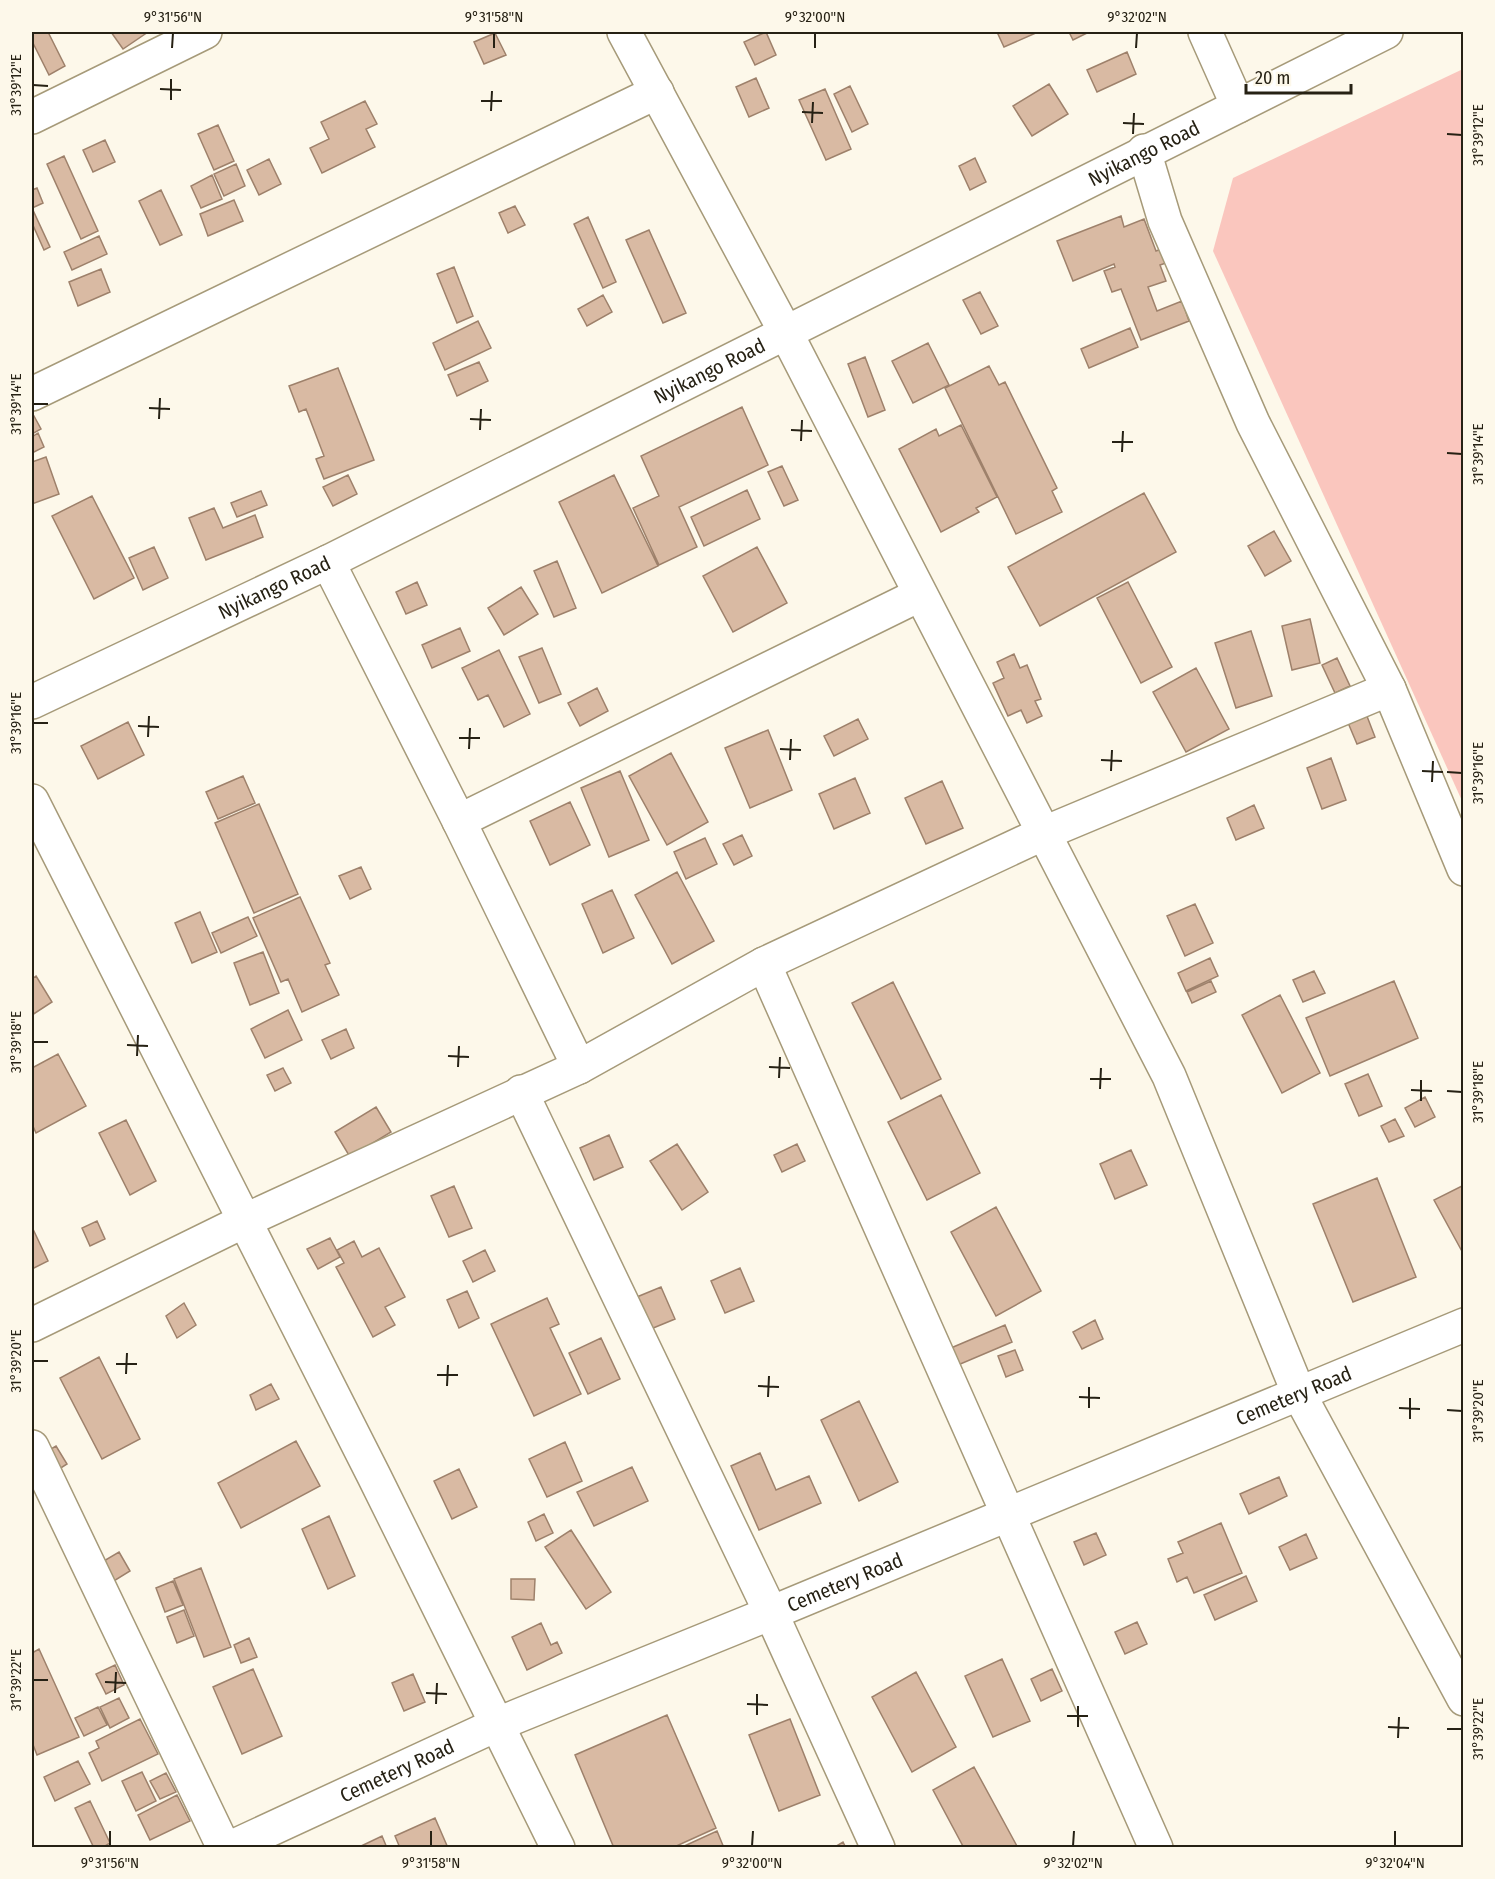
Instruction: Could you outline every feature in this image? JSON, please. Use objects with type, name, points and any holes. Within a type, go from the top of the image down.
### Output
[{"type":"street","points":[[32,117],[205,32]]},
{"type":"street","points":[[624,32],[784,332],[1168,1076],[1299,1394],[1464,1699]]},
{"type":"street","points":[[1204,32],[1238,106]]},
{"type":"street","name":"Nyikango Road","points":[[32,702],[328,562],[1144,151],[1386,32]]},
{"type":"street","points":[[32,394],[657,92]]},
{"type":"street","points":[[1144,151],[1166,221],[1253,423],[1389,689],[1464,869]]},
{"type":"street","points":[[328,562],[459,821],[579,1066]]},
{"type":"street","points":[[459,821],[919,595]]},
{"type":"street","points":[[32,1325],[244,1221],[579,1066],[764,964],[1042,834],[1389,689]]},
{"type":"street","points":[[32,801],[498,1724],[558,1848]]},
{"type":"street","points":[[764,964],[1156,1848]]},
{"type":"street","points":[[521,1092],[771,1613],[878,1848]]},
{"type":"street","name":"Cemetery Road","points":[[230,1848],[271,1839],[498,1724],[1464,1325]]},
{"type":"street","points":[[32,1447],[224,1848]]},
{"type":"shaded area","points":[[1463,69],[1463,803],[1213,251],[1233,178]]},
{"type":"building","points":[[32,32],[48,32],[65,66],[49,75],[32,41]]},
{"type":"building","points":[[111,32],[148,32],[123,49]]},
{"type":"building","points":[[766,32],[776,55],[755,65],[744,42]]},
{"type":"building","points":[[997,32],[1038,32],[1004,47]]},
{"type":"building","points":[[1069,32],[1089,32],[1073,40]]},
{"type":"building","points":[[495,33],[506,55],[484,64],[474,42]]},
{"type":"building","points":[[1127,52],[1136,74],[1097,92],[1087,70]]},
{"type":"building","points":[[756,78],[769,108],[749,117],[736,87]]},
{"type":"building","points":[[1049,84],[1068,114],[1032,136],[1013,106]]},
{"type":"building","points":[[850,86],[868,124],[852,132],[834,94]]},
{"type":"building","points":[[825,89],[851,149],[826,160],[799,100]]},
{"type":"building","points":[[365,101],[377,124],[366,129],[375,147],[322,173],[310,148],[329,139],[321,122]]},
{"type":"building","points":[[218,125],[234,161],[214,170],[198,134]]},
{"type":"building","points":[[105,140],[115,162],[93,172],[83,150]]},
{"type":"building","points":[[64,156],[98,231],[81,239],[47,164]]},
{"type":"building","points":[[975,158],[986,182],[970,190],[959,166]]},
{"type":"building","points":[[269,159],[281,184],[259,195],[247,170]]},
{"type":"building","points":[[236,164],[245,186],[224,196],[214,174]]},
{"type":"building","points":[[212,175],[222,199],[201,208],[191,186]]},
{"type":"building","points":[[37,188],[43,203],[32,208],[32,190]]},
{"type":"building","points":[[161,190],[182,235],[160,245],[139,201]]},
{"type":"building","points":[[234,200],[243,221],[208,236],[200,214]]},
{"type":"building","points":[[515,206],[525,225],[508,233],[499,213]]},
{"type":"building","points":[[32,208],[50,247],[44,250],[32,223]]},
{"type":"building","points":[[1121,216],[1124,227],[1144,219],[1156,251],[1164,248],[1169,262],[1160,265],[1166,281],[1148,287],[1157,311],[1182,301],[1189,321],[1141,340],[1121,289],[1112,292],[1104,271],[1115,267],[1114,264],[1073,281],[1057,241]]},
{"type":"building","points":[[588,217],[616,282],[603,288],[574,224]]},
{"type":"building","points":[[649,230],[686,313],[663,323],[626,240]]},
{"type":"building","points":[[99,236],[107,254],[72,270],[64,252]]},
{"type":"building","points":[[454,267],[473,316],[457,323],[437,274]]},
{"type":"building","points":[[101,269],[110,292],[78,306],[69,282]]},
{"type":"building","points":[[980,292],[998,326],[981,334],[963,300]]},
{"type":"building","points":[[603,295],[612,312],[587,326],[578,309]]},
{"type":"building","points":[[478,321],[491,348],[445,370],[433,343]]},
{"type":"building","points":[[1130,328],[1138,347],[1089,368],[1081,349]]},
{"type":"building","points":[[928,343],[949,385],[913,403],[892,361]]},
{"type":"building","points":[[865,357],[885,410],[868,417],[848,364]]},
{"type":"building","points":[[479,362],[488,381],[457,396],[448,375]]},
{"type":"building","points":[[989,366],[999,385],[1005,382],[1057,488],[1052,491],[1062,512],[1016,534],[945,388]]},
{"type":"building","points":[[338,368],[374,460],[324,479],[316,459],[324,456],[306,409],[299,412],[289,386]]},
{"type":"building","points":[[742,407],[768,465],[679,507],[697,547],[659,565],[633,508],[659,496],[641,456]]},
{"type":"building","points":[[34,416],[41,429],[32,434],[32,417]]},
{"type":"building","points":[[961,425],[997,497],[976,508],[979,512],[941,532],[899,449],[936,429],[939,436]]},
{"type":"building","points":[[38,433],[44,447],[32,453],[32,437]]},
{"type":"building","points":[[46,457],[59,494],[32,504],[32,462]]},
{"type":"building","points":[[782,466],[798,500],[784,506],[768,472]]},
{"type":"building","points":[[348,475],[357,494],[333,506],[323,487]]},
{"type":"building","points":[[614,475],[658,566],[602,593],[559,502]]},
{"type":"building","points":[[747,490],[760,519],[704,546],[691,517]]},
{"type":"building","points":[[261,491],[267,505],[237,517],[231,503]]},
{"type":"building","points":[[1144,493],[1176,552],[1040,626],[1008,567]]},
{"type":"building","points":[[92,496],[134,578],[94,599],[52,516]]},
{"type":"building","points":[[214,508],[223,528],[255,515],[263,537],[206,560],[189,518]]},
{"type":"building","points":[[1274,531],[1291,561],[1265,576],[1248,546]]},
{"type":"building","points":[[154,547],[168,578],[143,590],[129,558]]},
{"type":"building","points":[[757,547],[787,603],[733,632],[703,576]]},
{"type":"building","points":[[557,561],[576,608],[554,617],[534,571]]},
{"type":"building","points":[[417,582],[427,605],[406,614],[396,592]]},
{"type":"building","points":[[1128,582],[1172,667],[1141,683],[1097,598]]},
{"type":"building","points":[[521,587],[538,614],[504,635],[488,608]]},
{"type":"building","points":[[1310,619],[1320,663],[1292,670],[1282,626]]},
{"type":"building","points":[[460,628],[470,651],[432,668],[422,645]]},
{"type":"building","points":[[1251,631],[1272,696],[1236,708],[1215,643]]},
{"type":"building","points":[[542,648],[561,694],[539,703],[519,657]]},
{"type":"building","points":[[499,650],[530,714],[504,727],[488,695],[478,700],[462,668]]},
{"type":"building","points":[[1014,654],[1020,668],[1027,665],[1041,699],[1035,701],[1042,716],[1027,723],[1021,710],[1008,716],[993,683],[1004,678],[997,662]]},
{"type":"building","points":[[1337,658],[1350,686],[1335,693],[1322,665]]},
{"type":"building","points":[[1196,668],[1229,729],[1186,752],[1153,692]]},
{"type":"building","points":[[597,688],[608,711],[580,726],[568,703]]},
{"type":"building","points":[[1365,711],[1375,737],[1357,744],[1346,718]]},
{"type":"building","points":[[858,719],[868,739],[834,756],[824,736]]},
{"type":"building","points":[[128,722],[144,755],[98,779],[81,746]]},
{"type":"building","points":[[768,730],[792,790],[750,808],[725,748]]},
{"type":"building","points":[[671,753],[708,822],[667,845],[629,776]]},
{"type":"building","points":[[1331,758],[1346,800],[1322,809],[1307,768]]},
{"type":"building","points":[[620,771],[649,840],[609,857],[581,788]]},
{"type":"building","points":[[243,776],[255,803],[218,819],[206,792]]},
{"type":"building","points":[[855,778],[870,813],[834,829],[819,794]]},
{"type":"building","points":[[942,781],[963,828],[926,844],[905,798]]},
{"type":"building","points":[[570,802],[590,845],[550,865],[530,821]]},
{"type":"building","points":[[259,804],[298,894],[254,913],[215,823]]},
{"type":"building","points":[[1254,805],[1264,828],[1236,840],[1227,818]]},
{"type":"building","points":[[742,835],[752,856],[734,865],[723,844]]},
{"type":"building","points":[[705,838],[717,864],[686,879],[674,852]]},
{"type":"building","points":[[361,867],[371,889],[350,899],[339,876]]},
{"type":"building","points":[[677,872],[714,941],[672,964],[635,895]]},
{"type":"building","points":[[612,890],[634,938],[603,953],[582,904]]},
{"type":"building","points":[[300,897],[330,963],[325,965],[339,995],[302,1012],[288,979],[281,982],[253,918]]},
{"type":"building","points":[[1195,904],[1213,943],[1185,956],[1167,916]]},
{"type":"building","points":[[200,912],[217,952],[192,963],[175,923]]},
{"type":"building","points":[[248,917],[257,936],[221,953],[212,933]]},
{"type":"building","points":[[263,952],[279,993],[250,1005],[234,963]]},
{"type":"building","points":[[1210,958],[1218,976],[1186,991],[1178,973]]},
{"type":"building","points":[[1314,971],[1325,993],[1303,1002],[1293,980]]},
{"type":"building","points":[[36,976],[52,1002],[32,1015],[32,979]]},
{"type":"building","points":[[1211,981],[1216,992],[1192,1003],[1187,992]]},
{"type":"building","points":[[1394,981],[1418,1038],[1330,1076],[1306,1018]]},
{"type":"building","points":[[893,982],[941,1079],[901,1099],[852,1003]]},
{"type":"building","points":[[1280,995],[1320,1073],[1282,1093],[1242,1015]]},
{"type":"building","points":[[288,1010],[302,1040],[265,1058],[251,1029]]},
{"type":"building","points":[[346,1029],[354,1048],[331,1059],[322,1040]]},
{"type":"building","points":[[58,1054],[86,1106],[36,1133],[32,1124],[32,1068]]},
{"type":"building","points":[[283,1068],[291,1083],[275,1091],[267,1075]]},
{"type":"building","points":[[1368,1074],[1382,1106],[1359,1116],[1345,1084]]},
{"type":"building","points":[[941,1095],[980,1173],[927,1200],[888,1122]]},
{"type":"building","points":[[1425,1097],[1435,1117],[1415,1127],[1405,1108]]},
{"type":"building","points":[[376,1107],[391,1132],[350,1157],[335,1132]]},
{"type":"building","points":[[1395,1119],[1404,1136],[1389,1142],[1381,1126]]},
{"type":"building","points":[[126,1120],[156,1181],[130,1195],[99,1133]]},
{"type":"building","points":[[609,1135],[623,1167],[594,1180],[580,1148]]},
{"type":"building","points":[[677,1144],[708,1192],[682,1210],[650,1161]]},
{"type":"building","points":[[797,1144],[805,1161],[782,1172],[774,1155]]},
{"type":"building","points":[[1131,1150],[1147,1185],[1115,1199],[1100,1164]]},
{"type":"building","points":[[1377,1178],[1416,1277],[1353,1302],[1313,1204]]},
{"type":"building","points":[[1464,1185],[1464,1255],[1434,1200]]},
{"type":"building","points":[[454,1186],[472,1228],[449,1237],[431,1196]]},
{"type":"building","points":[[996,1207],[1041,1291],[996,1316],[951,1232]]},
{"type":"building","points":[[97,1221],[105,1239],[90,1246],[82,1228]]},
{"type":"building","points":[[32,1227],[48,1261],[32,1269]]},
{"type":"building","points":[[330,1238],[340,1257],[318,1269],[307,1249]]},
{"type":"building","points":[[354,1241],[362,1257],[379,1248],[405,1297],[385,1307],[395,1325],[373,1337],[336,1267],[344,1263],[337,1250]]},
{"type":"building","points":[[485,1250],[495,1271],[473,1282],[463,1261]]},
{"type":"building","points":[[740,1268],[754,1301],[725,1313],[711,1281]]},
{"type":"building","points":[[661,1287],[675,1319],[646,1331],[632,1299]]},
{"type":"building","points":[[467,1291],[479,1318],[459,1328],[447,1300]]},
{"type":"building","points":[[547,1298],[559,1324],[550,1328],[581,1394],[534,1416],[491,1324]]},
{"type":"building","points":[[184,1303],[196,1325],[177,1338],[166,1316]]},
{"type":"building","points":[[1095,1320],[1103,1339],[1082,1349],[1073,1332]]},
{"type":"building","points":[[1005,1325],[1012,1342],[958,1365],[951,1348]]},
{"type":"building","points":[[601,1338],[620,1379],[588,1394],[569,1353]]},
{"type":"building","points":[[1015,1350],[1023,1370],[1006,1377],[998,1356]]},
{"type":"building","points":[[99,1357],[140,1439],[102,1459],[60,1378]]},
{"type":"building","points":[[271,1384],[279,1399],[256,1410],[250,1395]]},
{"type":"building","points":[[859,1401],[898,1482],[859,1501],[821,1420]]},
{"type":"building","points":[[296,1441],[320,1486],[241,1528],[218,1483]]},
{"type":"building","points":[[565,1442],[582,1481],[547,1497],[529,1459]]},
{"type":"building","points":[[56,1446],[67,1464],[50,1475],[39,1456]]},
{"type":"building","points":[[760,1453],[776,1490],[809,1476],[821,1503],[759,1530],[731,1466]]},
{"type":"building","points":[[632,1467],[648,1501],[594,1526],[577,1492]]},
{"type":"building","points":[[459,1469],[477,1507],[452,1519],[434,1481]]},
{"type":"building","points":[[1279,1477],[1287,1496],[1249,1514],[1240,1494]]},
{"type":"building","points":[[544,1514],[553,1533],[536,1541],[528,1522]]},
{"type":"building","points":[[329,1516],[355,1576],[328,1589],[302,1529]]},
{"type":"building","points":[[1221,1523],[1242,1573],[1194,1593],[1187,1577],[1177,1582],[1168,1559],[1183,1553],[1178,1542]]},
{"type":"building","points":[[571,1530],[611,1592],[586,1609],[545,1547]]},
{"type":"building","points":[[1096,1533],[1106,1555],[1084,1565],[1074,1542]]},
{"type":"building","points":[[1306,1534],[1317,1558],[1290,1570],[1279,1547]]},
{"type":"building","points":[[119,1552],[130,1571],[109,1584],[97,1565]]},
{"type":"building","points":[[201,1568],[231,1647],[204,1657],[174,1579]]},
{"type":"building","points":[[1246,1576],[1257,1601],[1215,1620],[1204,1595]]},
{"type":"building","points":[[511,1579],[535,1579],[534,1600],[511,1599]]},
{"type":"building","points":[[173,1581],[183,1605],[165,1612],[156,1588]]},
{"type":"building","points":[[184,1610],[194,1636],[177,1643],[167,1617]]},
{"type":"building","points":[[1137,1622],[1147,1644],[1125,1654],[1115,1632]]},
{"type":"building","points":[[541,1623],[551,1645],[557,1642],[562,1653],[527,1670],[512,1637]]},
{"type":"building","points":[[249,1638],[257,1657],[241,1663],[234,1645]]},
{"type":"building","points":[[39,1649],[79,1737],[37,1755],[32,1742],[32,1653]]},
{"type":"building","points":[[1002,1659],[1030,1721],[993,1737],[965,1676]]},
{"type":"building","points":[[115,1665],[124,1685],[106,1694],[96,1674]]},
{"type":"building","points":[[253,1669],[282,1736],[242,1754],[213,1687]]},
{"type":"building","points":[[1052,1669],[1062,1691],[1041,1701],[1031,1679]]},
{"type":"building","points":[[916,1672],[956,1747],[912,1772],[872,1697]]},
{"type":"building","points":[[413,1674],[425,1702],[404,1711],[392,1683]]},
{"type":"building","points":[[119,1698],[129,1718],[110,1728],[100,1707]]},
{"type":"building","points":[[98,1707],[107,1725],[84,1736],[75,1718]]},
{"type":"building","points":[[667,1715],[716,1828],[672,1848],[614,1848],[575,1755]]},
{"type":"building","points":[[140,1719],[158,1754],[102,1781],[89,1753],[99,1748],[96,1741]]},
{"type":"building","points":[[790,1719],[820,1795],[779,1811],[749,1735]]},
{"type":"building","points":[[78,1761],[90,1784],[55,1801],[44,1777]]},
{"type":"building","points":[[974,1767],[1018,1848],[964,1848],[933,1790]]},
{"type":"building","points":[[142,1772],[156,1801],[136,1811],[122,1781]]},
{"type":"building","points":[[166,1773],[176,1792],[160,1799],[150,1781]]},
{"type":"building","points":[[177,1795],[190,1821],[150,1840],[138,1815]]},
{"type":"building","points":[[90,1801],[110,1843],[102,1848],[94,1848],[75,1808]]},
{"type":"building","points":[[435,1818],[448,1848],[400,1848],[395,1836]]},
{"type":"building","points":[[717,1831],[724,1848],[680,1848]]},
{"type":"building","points":[[382,1836],[387,1848],[357,1848]]},
{"type":"building","points":[[843,1842],[846,1848],[833,1848]]}]
